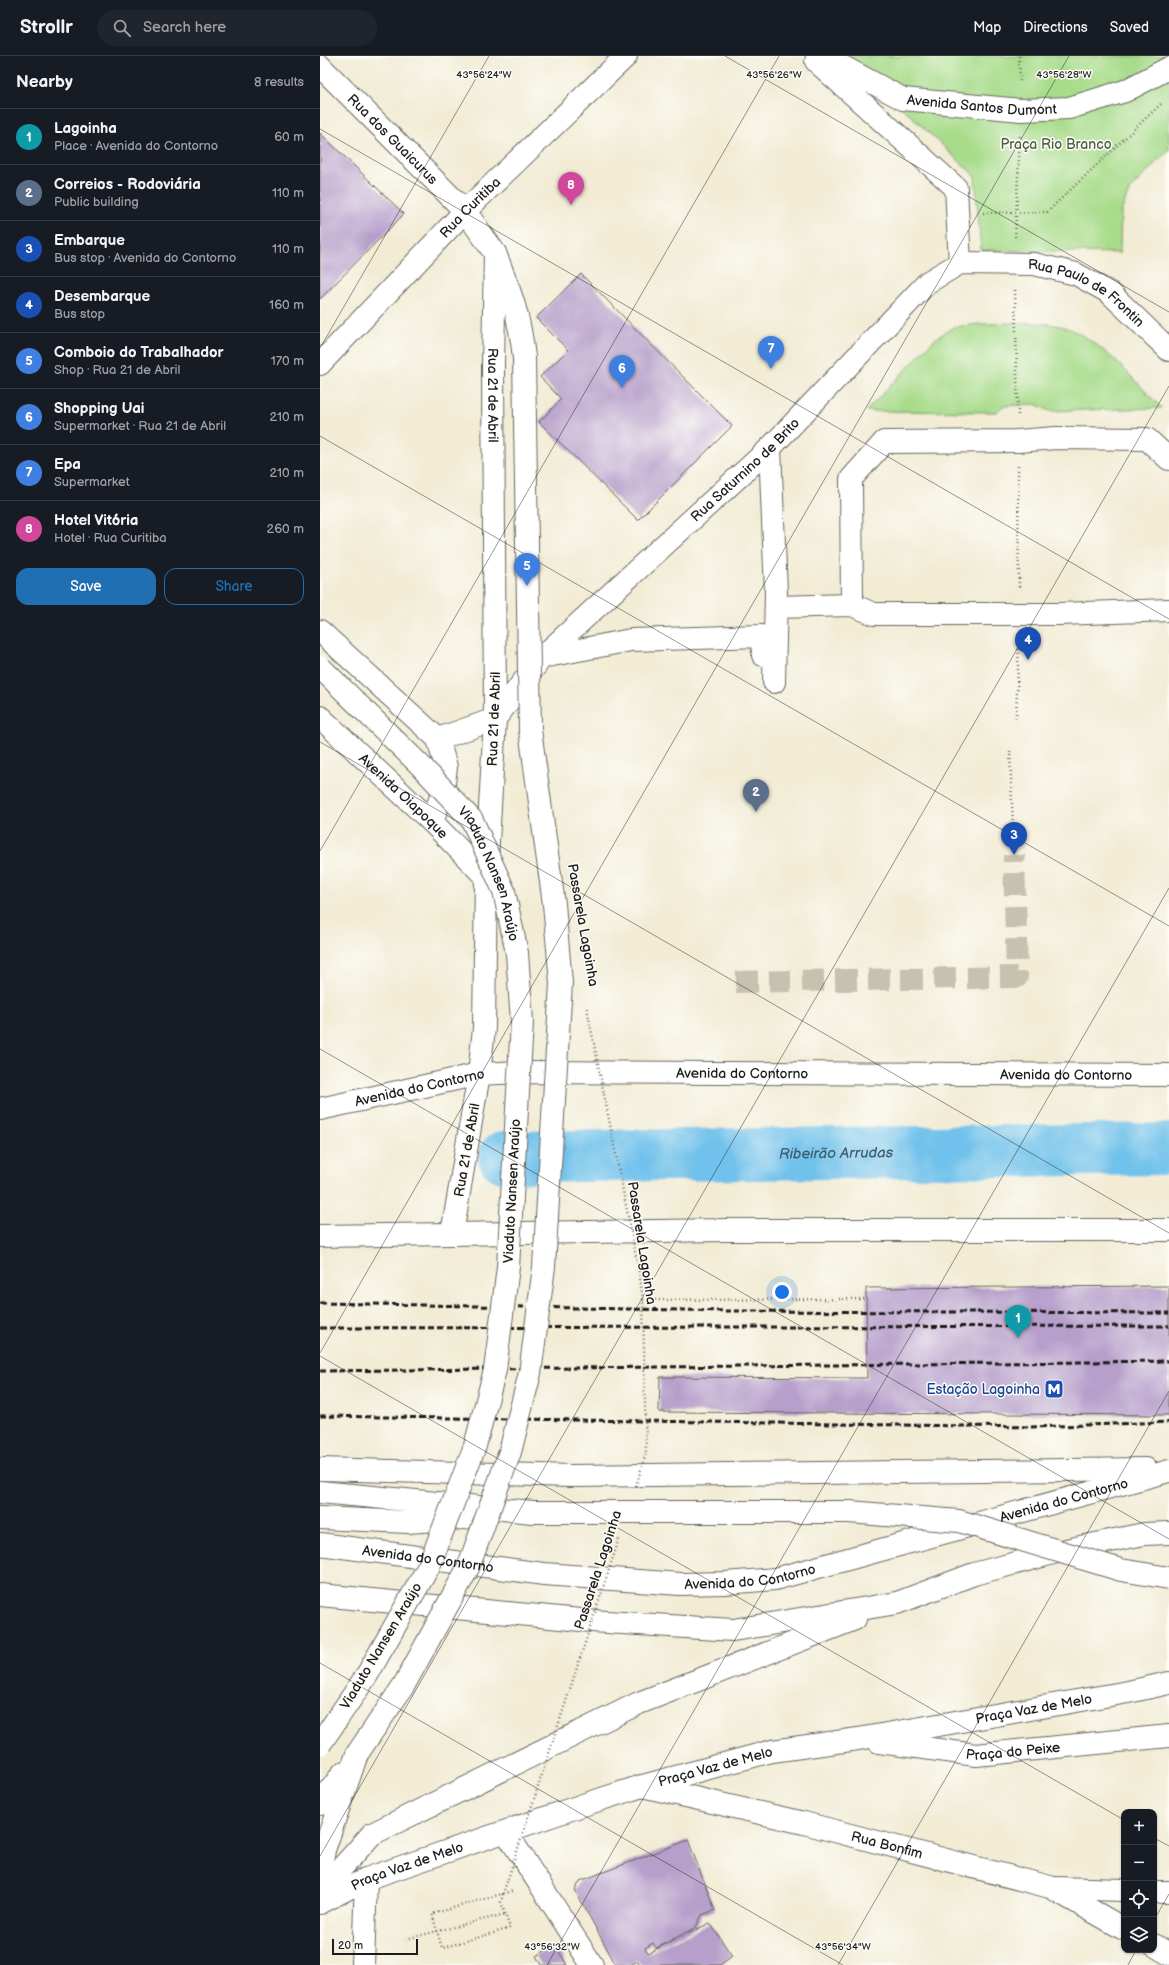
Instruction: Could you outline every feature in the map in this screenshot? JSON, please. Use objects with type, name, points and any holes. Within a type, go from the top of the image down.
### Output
[{"type":"main road","name":"Rua Curitiba","points":[[320,364],[465,211],[626,56]]},
{"type":"main road","points":[[810,56],[956,188],[959,213],[960,263],[1015,263]]},
{"type":"main road","name":"Avenida Santos Dumont","points":[[823,56],[903,99],[1021,110],[1069,108],[1125,91],[1169,68]]},
{"type":"main road","name":"Rua dos Guaicurus","points":[[320,66],[465,211]]},
{"type":"main road","points":[[320,1804],[357,1754],[404,1685],[468,1568],[510,1452],[530,1373],[544,1267],[561,983],[554,904],[530,730],[524,358],[522,330],[515,304],[495,253],[465,211]]},
{"type":"main road","name":"Rua 21 de Abril","points":[[452,1234],[480,1074],[484,1028],[486,877],[495,718],[493,365],[495,253]]},
{"type":"main road","name":"Rua Saturnino de Brito","points":[[495,718],[542,657],[770,448],[928,282],[960,263]]},
{"type":"main road","name":"Rua Paulo de Frontin","points":[[1015,263],[1034,264],[1076,274],[1110,292],[1169,350]]},
{"type":"main road","points":[[852,605],[852,479],[884,442],[1018,441],[1056,438],[1148,440],[1169,459]]},
{"type":"main road","points":[[770,448],[776,607],[769,649],[774,682]]},
{"type":"main road","points":[[776,607],[852,605],[874,614],[1019,614],[1169,610]]},
{"type":"main road","points":[[320,631],[438,739],[446,767],[443,791],[432,822]]},
{"type":"main road","points":[[542,657],[631,640],[762,636],[769,649]]},
{"type":"main road","name":"Viaduto Nansen Araújo","points":[[320,667],[420,765],[472,820],[504,891],[517,953],[522,1022],[508,1267],[496,1370],[475,1446],[429,1566],[367,1675],[320,1744]]},
{"type":"main road","name":"Avenida Oiapoque","points":[[320,717],[432,822],[486,877]]},
{"type":"main road","points":[[438,739],[495,718]]},
{"type":"main road","name":"Avenida do Contorno","points":[[324,1107],[480,1074],[584,1072],[1169,1074]]},
{"type":"main road","points":[[320,1236],[726,1230],[1169,1230]]},
{"type":"main road","name":"Avenida do Contorno","points":[[320,1469],[572,1476],[1169,1469]]},
{"type":"main road","name":"Avenida do Contorno","points":[[320,1544],[552,1575],[680,1584],[725,1583],[775,1579],[1169,1469]]},
{"type":"main road","points":[[320,1492],[533,1512]]},
{"type":"main road","points":[[320,1518],[408,1522],[533,1512],[849,1512],[959,1521],[1121,1570],[1169,1578]]},
{"type":"main road","points":[[320,1892],[372,1834],[639,1703],[974,1574],[1061,1551],[1144,1534],[1169,1532]]},
{"type":"main road","points":[[320,1595],[331,1600],[591,1621],[733,1630],[897,1603]]},
{"type":"main road","name":"Praça Vaz de Melo","points":[[320,1903],[366,1879],[642,1786],[772,1750],[858,1739],[1128,1692],[1169,1683]]},
{"type":"main road","name":"Praça do Peixe","points":[[858,1739],[976,1755],[1169,1736]]},
{"type":"main road","points":[[320,1875],[324,1850],[357,1754]]},
{"type":"main road","name":"Rua Bonfim","points":[[642,1786],[804,1823],[1050,1887],[1121,1927]]},
{"type":"main road","points":[[506,1832],[592,1965]]},
{"type":"main road","points":[[364,1965],[366,1879]]},
{"type":"main road","points":[[1050,1887],[1121,1890]]},
{"type":"main road","points":[[1157,1892],[1169,1892]]},
{"type":"main road","points":[[1157,1947],[1169,1954]]},
{"type":"path","points":[[1016,718],[1020,638],[1015,263],[1015,213],[1021,110],[1019,56]]},
{"type":"path","points":[[959,213],[1047,212],[1165,100]]},
{"type":"path","points":[[1010,752],[1014,855]]},
{"type":"path","name":"Passarela Lagoinha","points":[[587,1007],[640,1277],[643,1300],[646,1453],[634,1490]]},
{"type":"path","points":[[643,1300],[866,1299]]},
{"type":"path","name":"Passarela Lagoinha","points":[[503,1894],[620,1535]]},
{"type":"path","points":[[503,1894],[501,1902],[510,1928],[442,1948],[432,1914],[513,1891],[517,1897]]},
{"type":"path","points":[[406,1939],[505,1914]]},
{"type":"green space","name":"Praça Rio Branco","points":[[847,56],[1169,56],[1169,150],[1130,189],[1121,211],[1120,253],[981,250],[975,176]]},
{"type":"green space","points":[[1036,323],[1055,325],[1070,329],[1085,337],[1113,358],[1162,408],[1050,411],[1035,404],[1003,406],[997,412],[866,411],[936,338],[954,327],[979,324]]},
{"type":"building","points":[[320,133],[404,214],[320,299]]},
{"type":"building","points":[[581,274],[732,426],[638,520],[539,422],[561,399],[540,377],[568,350],[536,318]]},
{"type":"building","points":[[1169,1286],[1169,1415],[659,1412],[660,1377],[867,1378],[866,1288]]},
{"type":"building","points":[[688,1840],[715,1910],[702,1915],[696,1927],[656,1948],[653,1943],[645,1948],[648,1953],[710,1923],[732,1956],[720,1965],[640,1965],[638,1961],[630,1965],[616,1965],[575,1890],[580,1881]]},
{"type":"building","points":[[555,1945],[567,1965],[541,1965],[536,1956]]},
{"type":"waterway","name":"Ribeirão Arrudas","points":[[504,1157],[1169,1149]]},
{"type":"tunnel","points":[[736,982],[1017,977],[1014,855]]},
{"type":"railway","points":[[320,1303],[731,1311],[1169,1313]]},
{"type":"railway","points":[[320,1328],[1169,1326]]},
{"type":"railway","points":[[320,1371],[1169,1361]]},
{"type":"railway","points":[[320,1416],[1031,1427],[1169,1422]]},
{"type":"place","name":"Hotel Vitória","points":[[571,205]]},
{"type":"place","name":"Epa","points":[[771,369]]},
{"type":"place","name":"Shopping Uai","points":[[622,388]]},
{"type":"place","name":"Comboio do Trabalhador","points":[[527,586]]},
{"type":"place","name":"Desembarque","points":[[1028,660]]},
{"type":"place","name":"Correios - Rodoviária","points":[[756,812]]},
{"type":"place","name":"Embarque","points":[[1014,855]]},
{"type":"place","name":"Lagoinha","points":[[1018,1338]]},
{"type":"place","name":"Estação Lagoinha","points":[[1054,1389]]}]
